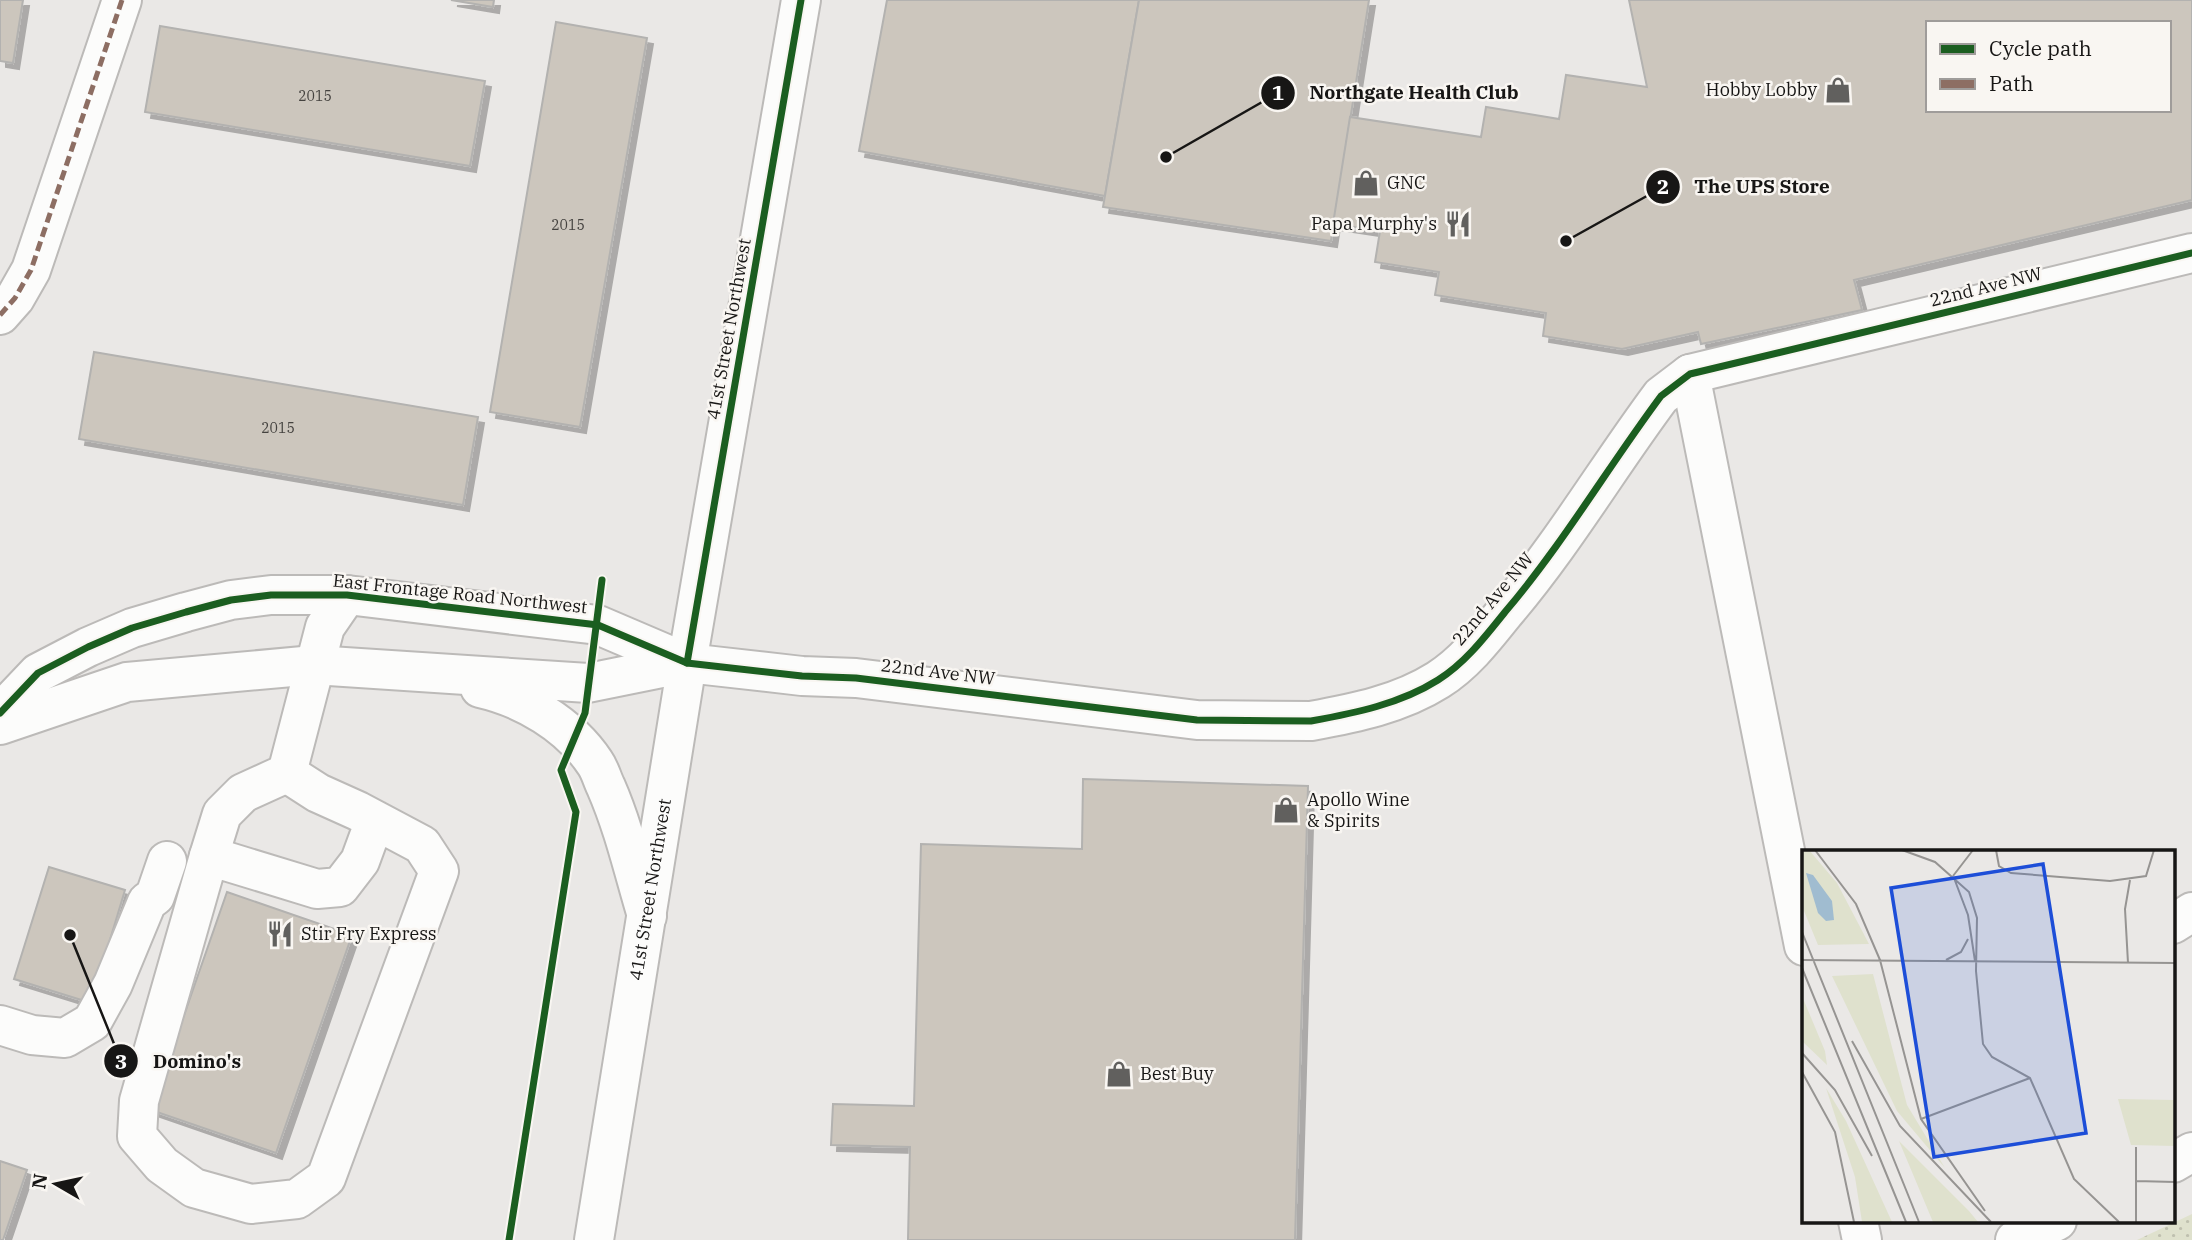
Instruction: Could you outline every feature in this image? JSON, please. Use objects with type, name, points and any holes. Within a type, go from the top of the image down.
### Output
[{"type":"street","points":[[0,315],[15,298],[31,270],[122,0]]},
{"type":"street","name":"41st Street Northwest","points":[[594,1240],[687,663],[801,0]]},
{"type":"street","name":"22nd Ave NW","points":[[687,663],[802,676],[856,678],[1198,720],[1311,721],[1361,711],[1409,696],[1440,679],[1475,649],[1535,577],[1661,396],[1690,374],[2192,253]]},
{"type":"street","points":[[1690,374],[1802,936]]},
{"type":"street","name":"East Frontage Road Northwest","points":[[0,713],[38,673],[132,628],[244,598],[271,594],[347,595],[598,625],[687,663]]},
{"type":"street","points":[[287,773],[325,627],[347,595]]},
{"type":"street","points":[[0,724],[127,682],[314,665],[588,683],[687,663]]},
{"type":"street","points":[[410,671],[504,693],[541,711],[574,738],[595,763],[614,805],[647,916]]},
{"type":"street","points":[[287,773],[318,793],[422,845],[439,871],[326,1178],[297,1199],[251,1204],[194,1188],[162,1165],[136,1136],[139,1101],[222,814],[243,793],[287,773]]},
{"type":"street","points":[[209,856],[317,889],[340,887],[360,861],[375,820]]},
{"type":"street","points":[[0,1025],[32,1035],[65,1038],[92,1022],[113,984],[147,902],[155,895],[167,861]]},
{"type":"street","points":[[2174,923],[2192,912]]},
{"type":"street","points":[[2174,1162],[2192,1152]]},
{"type":"street","points":[[1858,1222],[1862,1240]]},
{"type":"street","points":[[2015,1240],[2055,1222]]},
{"type":"green space","points":[[2192,1214],[2192,1240],[2137,1240]]},
{"type":"building","points":[[0,0],[23,0],[13,63],[0,61]]},
{"type":"building","points":[[451,0],[494,0],[493,7]]},
{"type":"building","points":[[887,0],[1139,0],[1105,196],[859,151]]},
{"type":"building","points":[[1139,0],[1369,0],[1331,241],[1103,207]]},
{"type":"building","points":[[1629,0],[2192,0],[2192,200],[1854,280],[1862,310],[1701,344],[1698,332],[1622,349],[1543,336],[1546,313],[1435,295],[1439,272],[1375,262],[1380,231],[1333,224],[1350,117],[1481,137],[1486,107],[1559,119],[1566,75],[1647,87]]},
{"type":"building","points":[[556,22],[647,38],[580,427],[490,412]]},
{"type":"building","points":[[160,26],[485,81],[470,166],[145,112]]},
{"type":"building","points":[[94,352],[478,417],[463,505],[79,439]]},
{"type":"building","points":[[1083,779],[1308,786],[1295,1240],[908,1240],[910,1147],[831,1145],[833,1104],[914,1106],[921,844],[1082,849]]},
{"type":"building","points":[[49,867],[125,890],[91,1003],[14,979]]},
{"type":"building","points":[[227,892],[352,935],[276,1153],[151,1110]]},
{"type":"building","points":[[0,1161],[27,1170],[3,1240],[0,1240]]},
{"type":"marked path","points":[[0,315],[15,298],[31,270],[122,0]]},
{"type":"cycle path","points":[[687,663],[801,0]]},
{"type":"cycle path","points":[[0,713],[38,673],[132,628],[231,600],[271,595],[347,595],[598,625],[687,663],[802,676],[856,678],[1197,720],[1311,721],[1344,715],[1377,706],[1423,688],[1466,658],[1546,560],[1661,396],[1690,374],[2192,253]]},
{"type":"cycle path","points":[[509,1240],[576,812],[561,770],[585,713],[602,580]]},
{"type":"place","name":"Hobby Lobby","points":[[1838,90]]},
{"type":"place","name":"Northgate Health Club","points":[[1166,157]]},
{"type":"place","name":"GNC","points":[[1366,183]]},
{"type":"place","name":"Papa Murphy's","points":[[1458,224]]},
{"type":"place","name":"The UPS Store","points":[[1566,241]]},
{"type":"place","name":"Apollo Wine & Spirits","points":[[1286,810]]},
{"type":"place","name":"Stir Fry Express","points":[[280,934]]},
{"type":"place","name":"Domino's","points":[[70,935]]},
{"type":"place","name":"Best Buy","points":[[1119,1074]]}]
